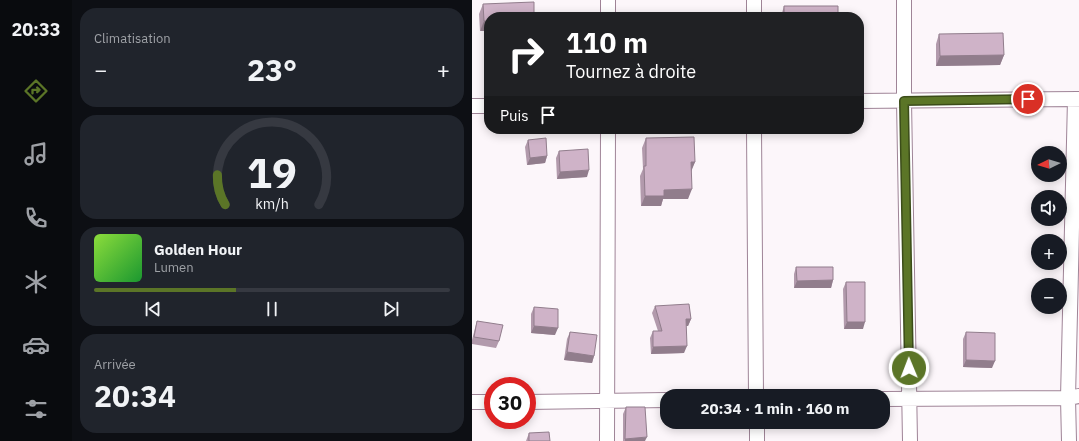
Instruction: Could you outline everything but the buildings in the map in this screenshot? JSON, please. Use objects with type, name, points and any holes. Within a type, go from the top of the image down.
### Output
[{"type":"street","points":[[608,0],[608,12]]},
{"type":"street","points":[[754,0],[754,12]]},
{"type":"street","points":[[904,0],[904,101],[910,441]]},
{"type":"street","points":[[864,101],[1077,99],[1074,397],[1069,441]]},
{"type":"street","points":[[472,106],[484,106]]},
{"type":"street","points":[[607,441],[608,134]]},
{"type":"street","points":[[754,134],[756,389]]},
{"type":"street","points":[[890,399],[1074,397]]},
{"type":"street","points":[[536,402],[660,400]]},
{"type":"street","points":[[472,402],[484,402]]},
{"type":"street","points":[[757,429],[757,441]]},
{"type":"route","points":[[909,368],[904,101],[1028,99]]}]
